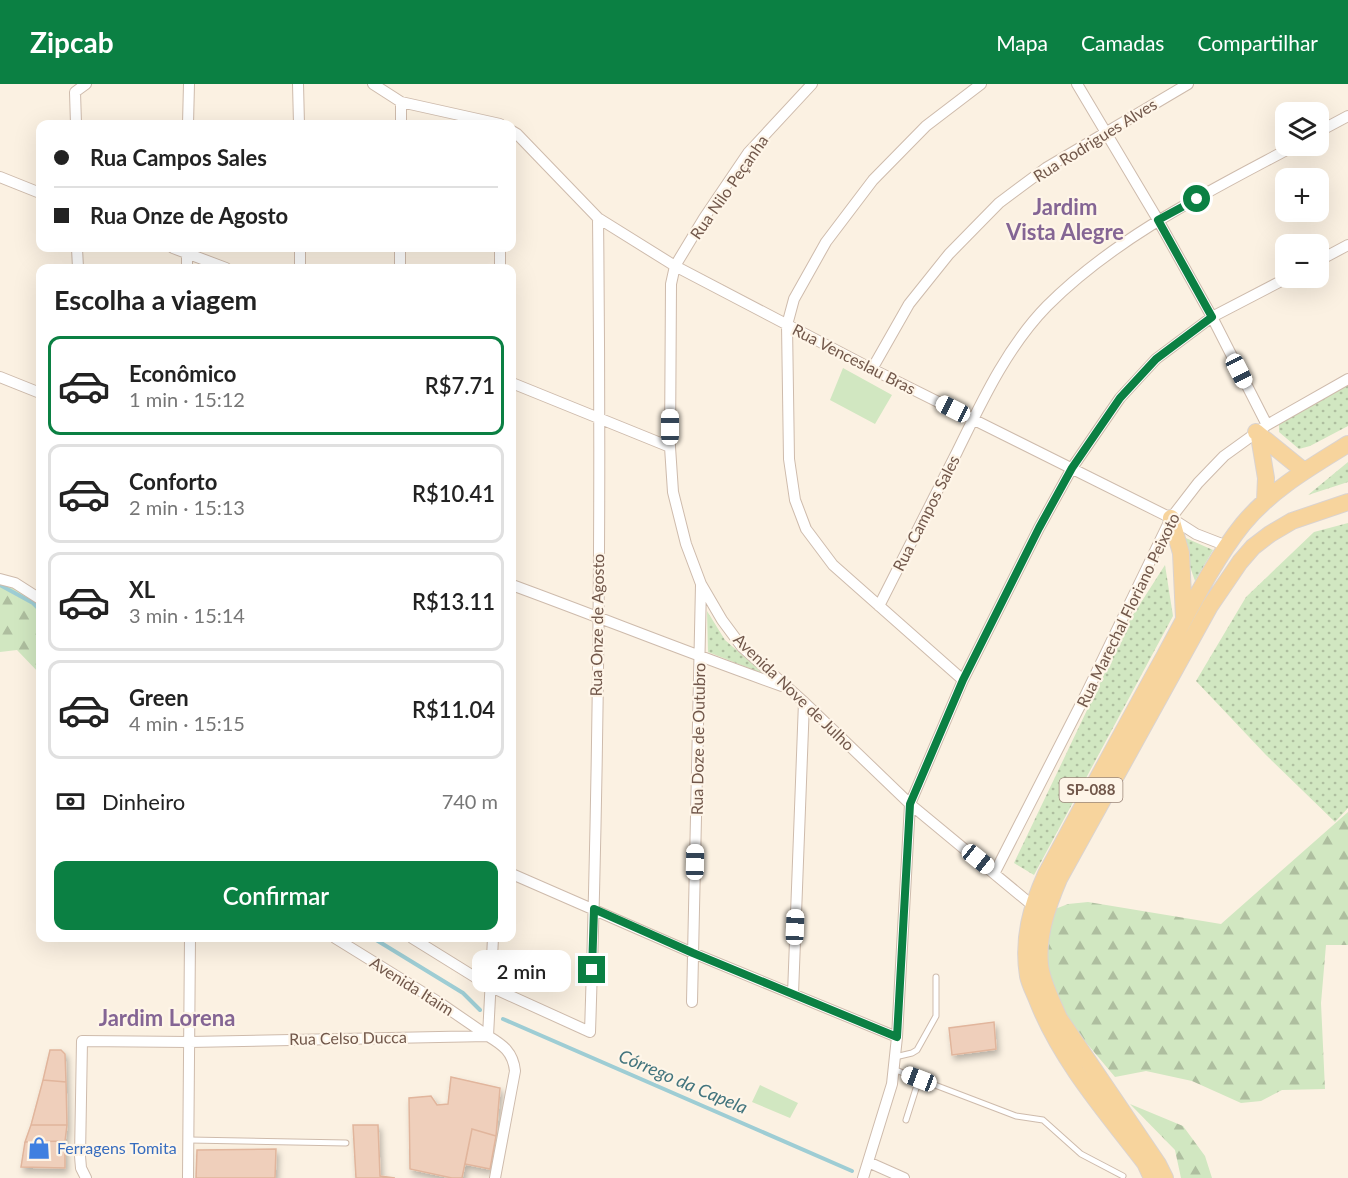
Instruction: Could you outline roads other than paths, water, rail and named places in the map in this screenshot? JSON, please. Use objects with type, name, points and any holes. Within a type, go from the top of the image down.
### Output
[{"type":"main road","points":[[1261,431],[1304,471]]},
{"type":"main road","points":[[1261,431],[1266,478],[1265,501]]},
{"type":"main road","name":"SP-088","points":[[1152,1178],[1145,1163],[1062,1051],[1045,1020],[1028,978],[1026,943],[1032,905],[1046,874],[1184,620],[1227,546],[1244,523],[1265,501],[1304,471],[1348,444]]},
{"type":"main road","name":"SP-088","points":[[1165,1178],[1158,1164],[1059,1018],[1048,993],[1040,965],[1046,909],[1059,879],[1210,606],[1240,562],[1269,534],[1292,521],[1348,502]]},
{"type":"main road","points":[[1171,518],[1181,553],[1184,620]]},
{"type":"street","points":[[76,120],[75,92],[86,84]]},
{"type":"street","points":[[189,84],[189,120]]},
{"type":"street","points":[[298,84],[299,120]]},
{"type":"street","points":[[373,84],[401,102],[482,120]]},
{"type":"street","name":"Rua Nilo Peçanha","points":[[675,266],[748,153],[812,84]]},
{"type":"street","points":[[963,680],[833,565],[806,529],[795,500],[789,459],[787,325],[794,299],[826,242],[873,180],[926,126],[981,84]]},
{"type":"street","points":[[1077,84],[1158,220],[1212,317],[1261,431]]},
{"type":"street","name":"Rua Rodrigues Alves","points":[[872,369],[909,304],[950,254],[999,203],[1046,168],[1188,84]]},
{"type":"street","points":[[401,102],[401,120]]},
{"type":"street","points":[[1329,126],[1348,116]]},
{"type":"street","points":[[516,133],[598,218],[675,266]]},
{"type":"street","name":"Rua Campos Sales","points":[[879,606],[973,419],[1009,353],[1047,306],[1098,262],[1158,220],[1276,156]]},
{"type":"street","points":[[0,177],[36,191]]},
{"type":"street","name":"Rua Onze de Agosto","points":[[491,987],[590,1032],[594,909],[600,418],[598,218]]},
{"type":"street","points":[[1329,255],[1348,245]]},
{"type":"street","points":[[192,252],[218,264]]},
{"type":"street","name":"Rua Venceslau Bras","points":[[675,266],[872,369],[1171,518],[1196,534],[1227,546]]},
{"type":"street","name":"Avenida Nove de Julho","points":[[675,266],[671,284],[669,447],[674,492],[686,544],[700,584],[742,647],[804,702],[910,804],[995,872],[1032,905]]},
{"type":"street","points":[[863,1178],[892,1084],[897,1037],[910,804],[963,680],[1039,528],[1072,468],[1120,398],[1156,359],[1212,317],[1275,284]]},
{"type":"street","points":[[0,377],[36,391]]},
{"type":"street","name":"Rua Marechal Floriano Peixoto","points":[[995,872],[1085,696],[1171,518],[1198,483],[1224,456],[1348,379]]},
{"type":"street","points":[[516,385],[669,447]]},
{"type":"street","points":[[0,579],[15,583],[36,596]]},
{"type":"street","name":"Rua Doze de Outubro","points":[[692,1002],[700,584]]},
{"type":"street","points":[[516,586],[597,616],[700,658],[788,688]]},
{"type":"street","points":[[792,994],[804,702]]},
{"type":"street","points":[[516,876],[693,953],[897,1037]]},
{"type":"street","points":[[188,1178],[190,942]]},
{"type":"street","name":"Avenida Itaim","points":[[341,942],[440,1003],[488,1036]]},
{"type":"street","points":[[418,942],[491,987]]},
{"type":"street","points":[[493,942],[488,1036],[504,1046],[513,1058],[515,1071],[495,1178]]},
{"type":"street","name":"Rua Celso Ducca","points":[[86,1178],[81,1168],[80,1156],[82,1041],[189,1042],[488,1036]]},
{"type":"street","points":[[868,1162],[904,1178]]},
{"type":"lane","points":[[895,1057],[917,1050],[936,1016],[936,976]]},
{"type":"lane","points":[[893,1069],[1016,1116],[1042,1120],[1081,1154],[1123,1176]]},
{"type":"lane","points":[[906,1120],[919,1079]]},
{"type":"lane","points":[[190,1140],[346,1143]]},
{"type":"waterway","name":"Córrego da Capela","points":[[0,585],[36,606]]},
{"type":"waterway","name":"Córrego da Capela","points":[[380,942],[463,993],[480,1010]]},
{"type":"waterway","name":"Córrego da Capela","points":[[503,1019],[852,1171]]},
{"type":"place","name":"Ferragens Tomita","points":[[39,1148]]},
{"type":"district","name":"Jardim Vista Alegre","points":[[1065,220]]},
{"type":"district","name":"Jardim Lorena","points":[[167,1018]]}]
